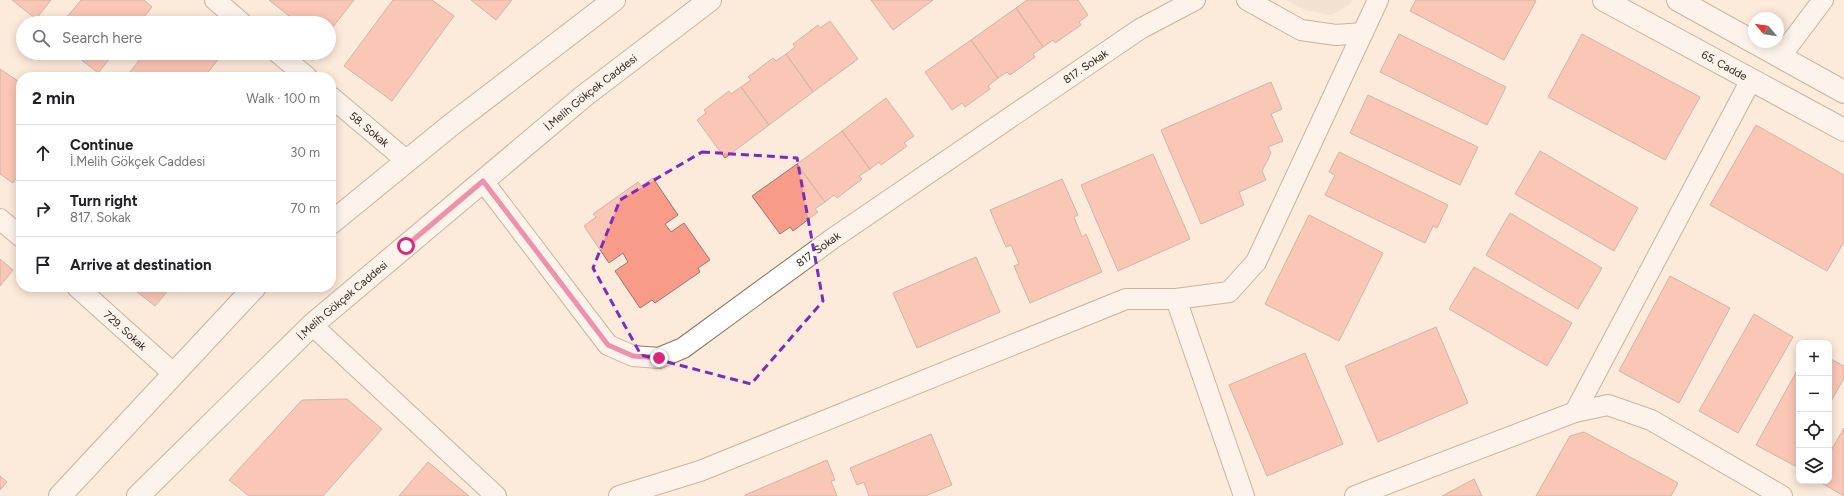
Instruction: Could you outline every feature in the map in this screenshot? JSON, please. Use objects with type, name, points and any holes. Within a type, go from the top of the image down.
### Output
[{"type":"main road","points":[[336,219],[451,125],[614,0]]},
{"type":"main road","name":"İ.Melih Gökçek Caddesi","points":[[138,496],[312,325],[584,96],[710,0]]},
{"type":"main road","name":"65. Cadde","points":[[1604,0],[1844,130]]},
{"type":"main road","points":[[1678,0],[1844,92]]},
{"type":"main road","points":[[60,496],[250,292]]},
{"type":"street","points":[[215,0],[234,16]]},
{"type":"street","name":"817. Sokak","points":[[483,181],[608,345],[633,356],[659,358],[683,348],[832,239],[1134,33],[1195,0]]},
{"type":"street","points":[[1247,0],[1301,30],[1336,35],[1362,33]]},
{"type":"street","points":[[619,496],[700,471],[1126,300],[1176,299],[1229,292],[1256,262],[1378,0]]},
{"type":"street","points":[[1780,57],[1823,0]]},
{"type":"street","points":[[286,60],[301,72]]},
{"type":"street","points":[[1575,412],[1751,80]]},
{"type":"street","name":"58. Sokak","points":[[336,101],[407,161]]},
{"type":"street","points":[[0,219],[16,233]]},
{"type":"street","name":"729. Sokak","points":[[83,292],[174,374]]},
{"type":"street","points":[[1176,299],[1244,496]]},
{"type":"street","points":[[312,325],[496,496]]},
{"type":"street","points":[[1355,496],[1575,412],[1608,405],[1651,420],[1782,496]]},
{"type":"highlighted area","points":[[702,152],[797,158],[823,301],[751,384],[641,355],[593,268],[620,200]]},
{"type":"shaded area","points":[[1286,0],[1353,0],[1348,6],[1331,15],[1305,10]]},
{"type":"building","points":[[12,0],[51,0],[38,16],[32,16]]},
{"type":"building","points":[[81,0],[144,0],[152,7],[145,16],[68,16]]},
{"type":"building","points":[[269,0],[354,0],[336,23],[336,16],[289,16]]},
{"type":"building","points":[[393,0],[432,0],[454,16],[392,101],[344,66]]},
{"type":"building","points":[[471,0],[512,0],[496,20]]},
{"type":"building","points":[[871,0],[933,0],[893,30]]},
{"type":"building","points":[[1027,0],[1078,0],[1088,15],[1079,22],[1081,25],[1055,43],[1053,40],[1043,47],[1016,8]]},
{"type":"building","points":[[1416,0],[1536,1],[1504,60],[1410,11]]},
{"type":"building","points":[[1016,8],[1043,47],[1033,54],[1035,57],[1010,75],[1007,72],[998,78],[971,40]]},
{"type":"building","points":[[830,21],[858,59],[813,92],[786,54],[795,47],[793,44],[818,25],[820,28]]},
{"type":"building","points":[[1399,34],[1506,87],[1487,125],[1380,72]]},
{"type":"building","points":[[1582,34],[1700,97],[1665,160],[1548,97]]},
{"type":"building","points":[[971,40],[998,78],[988,86],[990,89],[965,107],[962,103],[952,110],[925,72]]},
{"type":"building","points":[[786,54],[813,92],[769,125],[741,87],[751,80],[748,77],[773,58],[776,61]]},
{"type":"building","points":[[82,60],[108,60],[99,72]]},
{"type":"building","points":[[139,60],[218,60],[208,72],[130,72]]},
{"type":"building","points":[[0,69],[16,80],[16,178],[13,183],[0,174]]},
{"type":"building","points":[[1271,82],[1282,109],[1271,114],[1283,141],[1268,147],[1271,153],[1262,171],[1266,180],[1239,192],[1244,205],[1201,224],[1161,130]]},
{"type":"building","points":[[741,87],[769,125],[725,158],[697,120],[706,113],[704,110],[729,91],[731,94]]},
{"type":"building","points":[[1368,95],[1478,147],[1460,185],[1350,133]]},
{"type":"building","points":[[886,98],[914,136],[904,143],[907,146],[881,165],[879,162],[870,169],[842,131]]},
{"type":"building","points":[[1756,125],[1844,175],[1844,242],[1827,271],[1710,205]]},
{"type":"building","points":[[842,131],[870,169],[859,176],[862,179],[837,198],[834,195],[825,202],[797,164]]},
{"type":"building","points":[[1540,151],[1638,208],[1614,251],[1515,194]]},
{"type":"building","points":[[1339,152],[1448,205],[1437,228],[1433,226],[1425,243],[1325,195],[1335,175],[1329,172]]},
{"type":"building","points":[[1153,154],[1190,239],[1118,271],[1081,185]]},
{"type":"building","points":[[797,164],[825,202],[815,209],[818,212],[793,231],[790,227],[780,234],[752,196]]},
{"type":"building","points":[[653,178],[678,215],[665,224],[671,232],[684,223],[710,260],[698,268],[700,272],[655,303],[652,300],[640,308],[615,271],[628,262],[623,253],[609,263],[584,226],[596,217],[593,214],[638,182],[641,186]]},
{"type":"building","points":[[1062,179],[1078,215],[1074,217],[1082,237],[1086,234],[1102,272],[1030,303],[1014,266],[1019,264],[1011,245],[1006,247],[990,210]]},
{"type":"building","points":[[1510,213],[1602,268],[1578,309],[1486,255]]},
{"type":"building","points":[[1309,215],[1383,253],[1339,341],[1265,304]]},
{"type":"building","points":[[976,257],[1000,312],[917,348],[893,293]]},
{"type":"building","points":[[0,259],[13,270],[0,286]]},
{"type":"building","points":[[1474,267],[1572,323],[1547,366],[1449,309]]},
{"type":"building","points":[[1670,276],[1730,308],[1679,403],[1619,371]]},
{"type":"building","points":[[137,292],[167,292],[155,306]]},
{"type":"building","points":[[1754,314],[1793,337],[1738,433],[1699,411]]},
{"type":"building","points":[[1436,327],[1468,403],[1378,442],[1345,366]]},
{"type":"building","points":[[1305,353],[1343,444],[1267,476],[1229,385]]},
{"type":"building","points":[[1832,360],[1844,366],[1844,378],[1832,400]]},
{"type":"building","points":[[1796,372],[1796,464],[1795,466],[1756,445]]},
{"type":"building","points":[[347,399],[382,429],[323,496],[249,496],[229,480],[302,400]]},
{"type":"building","points":[[1844,428],[1844,496],[1823,484],[1832,484],[1832,449]]},
{"type":"building","points":[[1584,432],[1678,483],[1671,496],[1536,496],[1570,436]]},
{"type":"building","points":[[931,434],[952,485],[925,496],[869,496],[864,482],[857,485],[850,468]]},
{"type":"building","points":[[827,460],[835,480],[831,481],[837,496],[745,496],[745,495]]},
{"type":"building","points":[[428,462],[469,496],[399,496]]},
{"type":"building","points":[[0,476],[7,482],[0,490]]},
{"type":"building","points":[[1474,479],[1482,496],[1442,496]]},
{"type":"route","points":[[406,246],[483,181],[608,345],[633,356],[659,358]]}]
